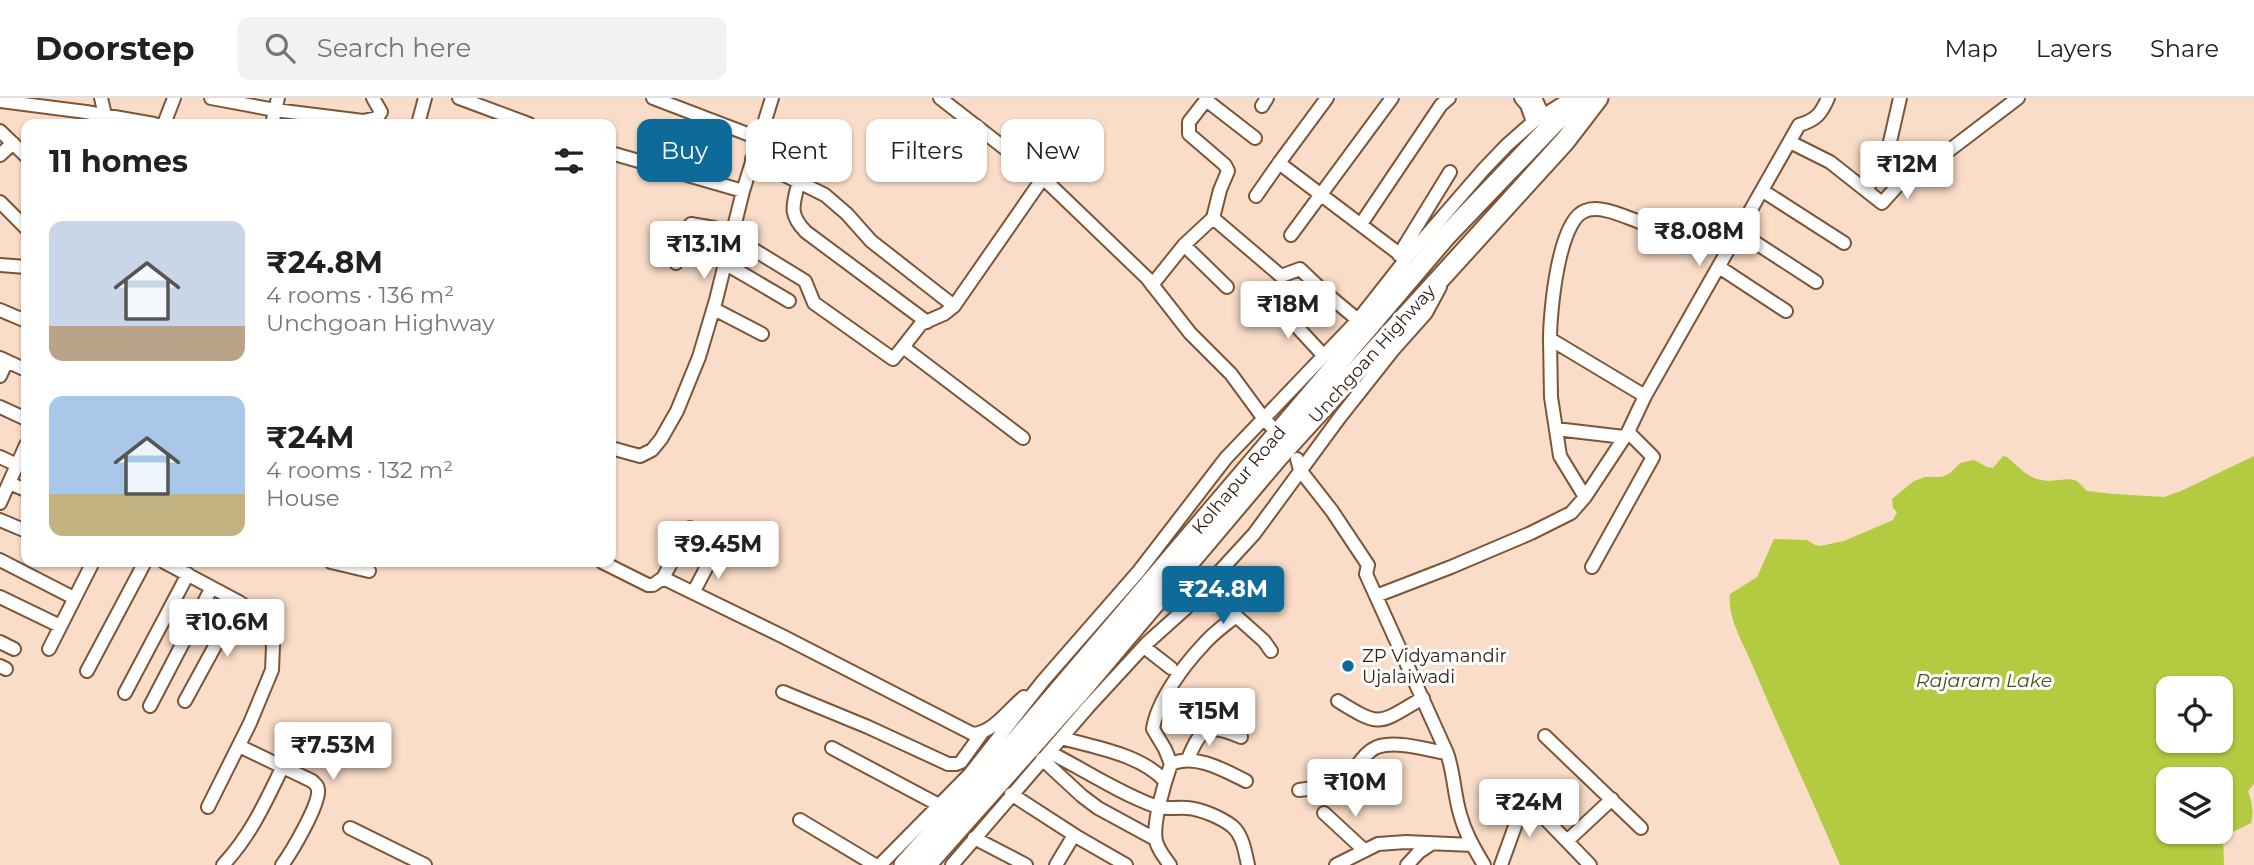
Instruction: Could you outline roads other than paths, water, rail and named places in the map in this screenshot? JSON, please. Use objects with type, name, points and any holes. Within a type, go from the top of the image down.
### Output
[{"type":"highway","name":"Unchgoan Highway","points":[[926,865],[1079,694],[1278,457],[1564,141],[1598,98]]},
{"type":"highway","name":"Kolhapur Road","points":[[904,865],[1030,725],[1445,237],[1570,100]]},
{"type":"street","points":[[101,98],[110,119]]},
{"type":"street","points":[[166,119],[174,98]]},
{"type":"street","points":[[211,98],[276,104],[353,119]]},
{"type":"street","points":[[372,119],[382,112],[373,98]]},
{"type":"street","points":[[419,119],[425,98]]},
{"type":"street","points":[[459,98],[516,119]]},
{"type":"street","points":[[653,98],[746,128]]},
{"type":"street","points":[[765,119],[772,98]]},
{"type":"street","points":[[940,98],[1001,145]]},
{"type":"street","points":[[1256,196],[1327,98]]},
{"type":"street","points":[[1291,234],[1392,98]]},
{"type":"street","points":[[1361,224],[1441,105],[1449,98]]},
{"type":"street","points":[[1521,98],[1537,119]]},
{"type":"street","points":[[1403,257],[1507,145],[1542,113],[1535,98]]},
{"type":"street","points":[[1547,98],[1570,100]]},
{"type":"street","points":[[1376,596],[1531,533],[1571,513],[1585,497],[1626,435],[1799,125],[1811,122],[1820,115],[1828,98]]},
{"type":"street","points":[[1866,190],[1887,155],[1900,98]]},
{"type":"street","points":[[1790,142],[1830,162],[1882,203],[1900,183],[1947,152],[2018,98]]},
{"type":"street","points":[[1152,285],[1184,245],[1213,218],[1228,170],[1194,139],[1188,129],[1189,122],[1206,99],[1255,138]]},
{"type":"street","points":[[1537,119],[1570,100]]},
{"type":"street","points":[[0,102],[110,119]]},
{"type":"street","points":[[0,131],[21,151]]},
{"type":"street","points":[[0,155],[13,143]]},
{"type":"street","points":[[616,154],[743,191]]},
{"type":"street","points":[[1279,163],[1403,257]]},
{"type":"street","points":[[880,865],[969,775],[1043,681],[1139,570],[1226,458],[1358,320],[1403,257],[1450,172]]},
{"type":"street","points":[[616,449],[640,456],[652,450],[677,411],[699,357],[714,309],[746,180]]},
{"type":"street","points":[[799,182],[793,206],[797,223],[927,321]]},
{"type":"street","points":[[801,182],[825,195],[871,241],[954,306]]},
{"type":"street","points":[[676,263],[677,242],[691,223],[733,237],[805,281],[814,303],[893,359],[920,324],[944,314],[954,306],[1040,182]]},
{"type":"street","points":[[1047,182],[1152,285],[1190,333],[1231,374],[1275,430]]},
{"type":"street","points":[[1763,191],[1844,243]]},
{"type":"street","points":[[0,202],[21,223]]},
{"type":"street","points":[[1585,497],[1560,456],[1551,397],[1550,321],[1555,271],[1576,217],[1586,210],[1601,210],[1643,223]]},
{"type":"street","points":[[1213,218],[1282,275],[1300,269],[1358,320]]},
{"type":"street","points":[[1739,232],[1816,282]]},
{"type":"street","points":[[1184,245],[1227,287]]},
{"type":"street","points":[[726,264],[789,301]]},
{"type":"street","points":[[0,265],[21,267]]},
{"type":"street","points":[[952,865],[1011,794],[1144,647],[1186,608],[1254,534],[1298,464],[1426,313],[1452,265]]},
{"type":"street","points":[[1719,267],[1786,311]]},
{"type":"street","points":[[771,290],[784,269]]},
{"type":"street","points":[[1275,303],[1324,356]]},
{"type":"street","points":[[714,309],[762,334]]},
{"type":"street","points":[[0,310],[21,319]]},
{"type":"street","points":[[1550,339],[1646,396]]},
{"type":"street","points":[[903,346],[1023,438]]},
{"type":"street","points":[[0,376],[3,359],[21,368]]},
{"type":"street","points":[[0,407],[21,417]]},
{"type":"street","points":[[1556,429],[1626,435],[1653,457],[1592,567]]},
{"type":"street","points":[[0,503],[21,456]]},
{"type":"street","points":[[0,457],[17,465]]},
{"type":"street","points":[[1298,464],[1368,565],[1366,574],[1447,753],[1454,772],[1458,806],[1472,845],[1484,865]]},
{"type":"street","points":[[9,483],[21,489]]},
{"type":"street","points":[[0,520],[21,529]]},
{"type":"street","points":[[612,567],[653,585],[663,578],[691,528]]},
{"type":"street","points":[[693,593],[714,553]]},
{"type":"street","points":[[0,560],[74,598]]},
{"type":"street","points":[[49,649],[90,567]]},
{"type":"street","points":[[87,671],[142,567]]},
{"type":"street","points":[[174,567],[261,617],[269,628],[273,646],[272,670],[239,746],[208,807]]},
{"type":"street","points":[[352,567],[369,571]]},
{"type":"street","points":[[125,693],[188,574]]},
{"type":"street","points":[[1217,574],[1237,616],[1271,651]]},
{"type":"street","points":[[663,578],[973,734],[982,733]]},
{"type":"street","points":[[150,706],[211,589]]},
{"type":"street","points":[[0,597],[60,626]]},
{"type":"street","points":[[185,701],[239,602]]},
{"type":"street","points":[[1170,865],[1156,839],[1165,781],[1171,764],[1153,729],[1155,717],[1182,670],[1204,643],[1237,616]]},
{"type":"street","points":[[0,642],[14,649]]},
{"type":"street","points":[[1144,647],[1171,668]]},
{"type":"street","points":[[783,692],[948,764],[956,764],[961,762],[982,733],[1043,681]]},
{"type":"street","points":[[1338,701],[1367,719],[1380,721],[1423,698]]},
{"type":"street","points":[[1188,759],[1201,733],[1212,728],[1241,737]]},
{"type":"street","points":[[1545,736],[1642,828]]},
{"type":"street","points":[[1062,738],[1131,759],[1156,772],[1165,781]]},
{"type":"street","points":[[1299,790],[1337,781],[1378,747],[1398,745],[1447,753]]},
{"type":"street","points":[[239,746],[312,781],[319,791],[297,842],[282,865]]},
{"type":"street","points":[[832,748],[939,805]]},
{"type":"street","points":[[1046,755],[1080,768],[1114,789],[1160,808],[1189,808],[1201,811],[1232,827],[1239,835],[1248,865]]},
{"type":"street","points":[[1046,755],[1082,796],[1098,808],[1156,839]]},
{"type":"street","points":[[1171,764],[1188,759],[1246,781]]},
{"type":"street","points":[[223,865],[244,842],[282,766]]},
{"type":"street","points":[[1011,794],[1126,865]]},
{"type":"street","points":[[1567,841],[1612,799]]},
{"type":"street","points":[[1502,865],[1518,818],[1537,803],[1590,865]]},
{"type":"street","points":[[1324,813],[1364,850]]},
{"type":"street","points":[[800,820],[875,865]]},
{"type":"street","points":[[350,828],[425,865]]},
{"type":"street","points":[[1056,865],[1074,835]]},
{"type":"street","points":[[974,838],[1026,865]]},
{"type":"street","points":[[1336,865],[1378,844],[1406,842],[1472,845]]},
{"type":"street","points":[[1408,865],[1419,852],[1431,844]]},
{"type":"water","name":"Rajaram Lake","points":[[2003,456],[2036,479],[2070,479],[2077,481],[2087,491],[2164,497],[2254,456],[2254,784],[2248,791],[2251,823],[2233,832],[2233,767],[2156,767],[2156,844],[2223,844],[2224,865],[1840,865],[1736,630],[1730,594],[1757,577],[1774,539],[1807,540],[1820,546],[1844,541],[1893,520],[1897,512],[1893,508],[1892,499],[1914,481],[1925,477],[1942,477],[1960,463],[1974,460],[1993,468]]},
{"type":"place","name":"ZP Vidyamandir Ujalaiwadi","points":[[1348,666]]}]
